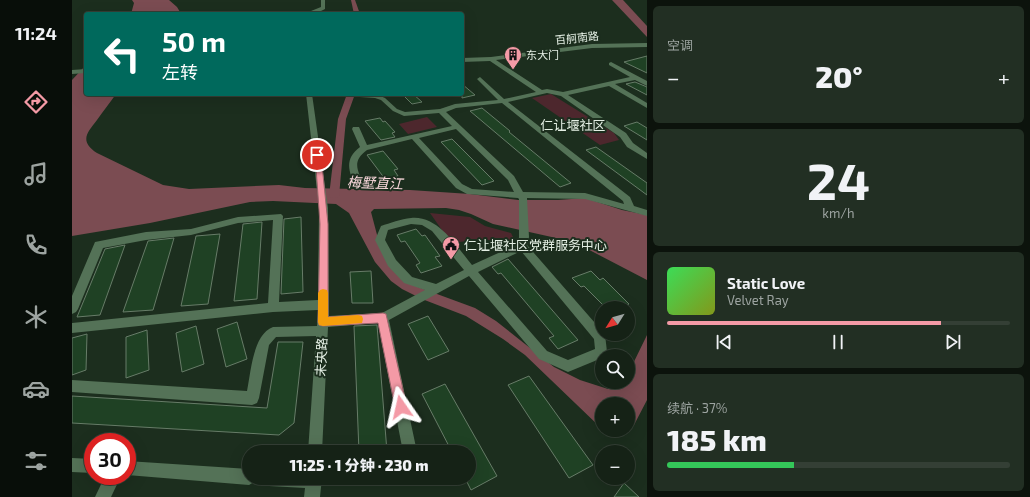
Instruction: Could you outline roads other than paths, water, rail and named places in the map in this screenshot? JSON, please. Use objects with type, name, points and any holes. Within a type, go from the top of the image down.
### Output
[{"type":"street","points":[[313,12],[323,8],[323,0]]},
{"type":"street","name":"百舸南路","points":[[464,60],[503,58],[592,46],[647,45]]},
{"type":"street","points":[[503,58],[545,92]]},
{"type":"street","points":[[491,59],[545,92]]},
{"type":"street","points":[[611,64],[647,84]]},
{"type":"street","points":[[72,72],[84,71]]},
{"type":"street","points":[[376,96],[383,99],[395,110],[404,114],[441,111],[455,106],[503,101],[545,92],[563,94],[635,78]]},
{"type":"street","points":[[480,79],[503,101],[627,199],[631,209]]},
{"type":"street","points":[[610,84],[647,106]]},
{"type":"street","points":[[563,94],[623,135],[630,145],[647,157]]},
{"type":"street","name":"未央路","points":[[309,96],[321,185],[324,224],[323,326],[315,445]]},
{"type":"street","points":[[434,290],[408,280],[392,263],[380,240],[384,228],[411,221],[424,222],[435,229],[543,355],[568,366],[601,352],[600,336],[523,242],[522,197],[511,178],[441,111]]},
{"type":"street","points":[[360,186],[352,162],[354,154],[364,148],[457,127]]},
{"type":"street","points":[[356,129],[364,148]]},
{"type":"street","points":[[413,136],[459,186],[470,192],[522,197],[585,196],[647,213]]},
{"type":"street","points":[[72,309],[99,244],[146,236],[191,232],[238,220],[278,216],[273,308]]},
{"type":"street","points":[[72,386],[252,398],[263,343],[273,332],[383,318],[523,242]]},
{"type":"street","points":[[72,328],[273,308],[323,305]]},
{"type":"street","points":[[383,318],[409,445]]},
{"type":"street","points":[[72,465],[84,466]]},
{"type":"street","points":[[136,469],[242,476]]},
{"type":"street","points":[[103,497],[109,485]]},
{"type":"street","points":[[312,497],[313,485]]},
{"type":"waterway","points":[[353,0],[356,12]]},
{"type":"waterway","points":[[334,196],[342,119],[350,96]]},
{"type":"place","name":"东大门","points":[[513,70]]},
{"type":"place","name":"仁让堰社区党群服务中心","points":[[451,260]]},
{"type":"district","name":"仁让堰社区","points":[[573,125]]},
{"type":"water label","name":"梅墅直江","points":[[375,183]]}]
